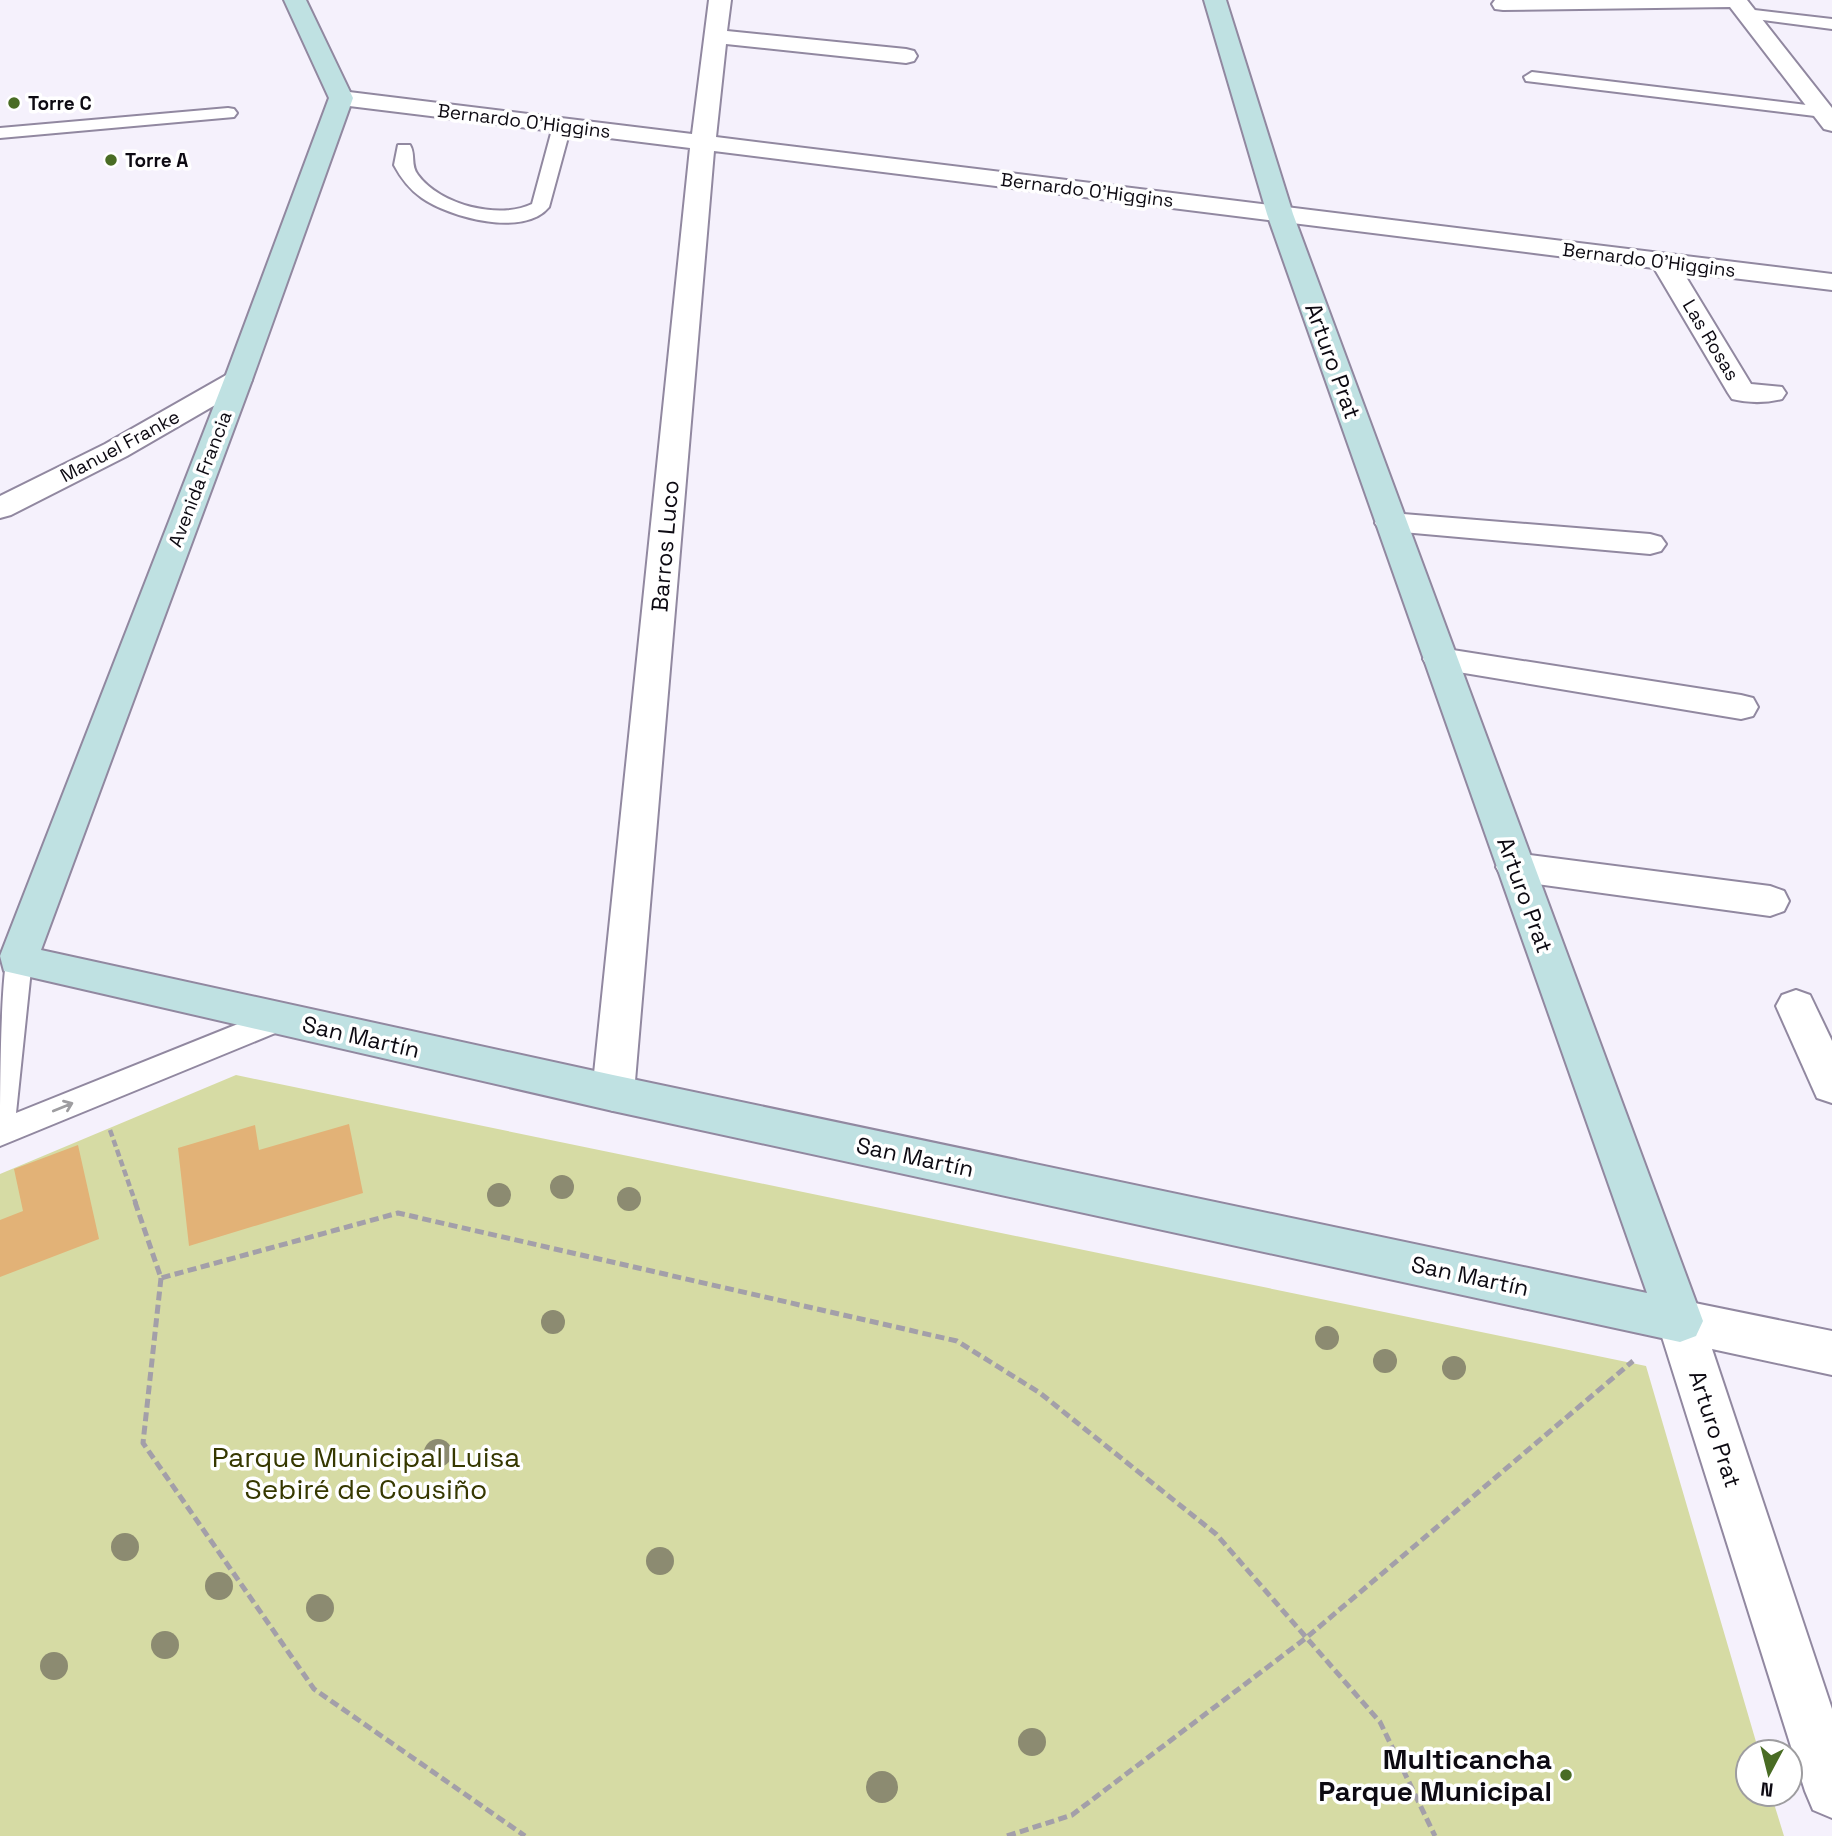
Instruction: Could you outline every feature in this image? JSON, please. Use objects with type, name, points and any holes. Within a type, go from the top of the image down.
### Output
[{"type":"street","points":[[295,0],[341,98]]},
{"type":"street","name":"Barros Luco","points":[[613,1093],[703,143],[720,0]]},
{"type":"street","name":"Arturo Prat","points":[[1215,0],[1280,214],[1680,1321],[1832,1791]]},
{"type":"street","points":[[1503,4],[1739,5],[1828,118]]},
{"type":"street","points":[[716,36],[906,56]]},
{"type":"street","name":"Bernardo O'Higgins","points":[[341,98],[1832,282]]},
{"type":"street","name":"Avenida Francia","points":[[9,958],[238,380],[341,98]]},
{"type":"street","name":"Las Rosas","points":[[1664,262],[1742,393],[1772,393]]},
{"type":"street","name":"Manuel Franke","points":[[0,508],[116,450],[238,380]]},
{"type":"street","points":[[1391,523],[1650,544]]},
{"type":"street","points":[[1440,659],[1741,707]]},
{"type":"street","points":[[1515,867],[1770,901]]},
{"type":"street","name":"San Martín","points":[[9,958],[613,1093],[1832,1353]]},
{"type":"street","points":[[1797,1006],[1832,1086]]},
{"type":"lane","points":[[1739,5],[1832,24]]},
{"type":"lane","points":[[1532,77],[1828,118]]},
{"type":"lane","points":[[0,133],[228,113]]},
{"type":"lane","points":[[404,149],[400,157],[404,171],[434,198],[465,213],[514,218],[533,213],[540,207],[562,126]]},
{"type":"lane","points":[[0,1119],[9,958]]},
{"type":"lane","points":[[0,1133],[280,1019]]},
{"type":"path","points":[[97,1094],[161,1278],[143,1444],[314,1689],[525,1836]]},
{"type":"path","points":[[161,1278],[398,1213],[957,1341],[1040,1392],[1216,1534],[1380,1722],[1435,1836]]},
{"type":"path","points":[[1007,1836],[1072,1815],[1306,1638],[1680,1321]]},
{"type":"green space","name":"Parque Municipal Luisa Sebiré de Cousiño","points":[[236,1075],[1646,1366],[1755,1738],[1734,1738],[1734,1808],[1775,1808],[1784,1836],[0,1836],[0,1174]]},
{"type":"building","points":[[349,1124],[363,1193],[189,1246],[178,1148],[255,1125],[259,1150]]},
{"type":"building","points":[[78,1145],[99,1239],[0,1277],[0,1220],[23,1211],[14,1169]]},
{"type":"place","name":"Torre C","points":[[14,103]]},
{"type":"place","name":"Torre A","points":[[111,160]]},
{"type":"place","name":"Multicancha Parque Municipal","points":[[1566,1775]]}]
